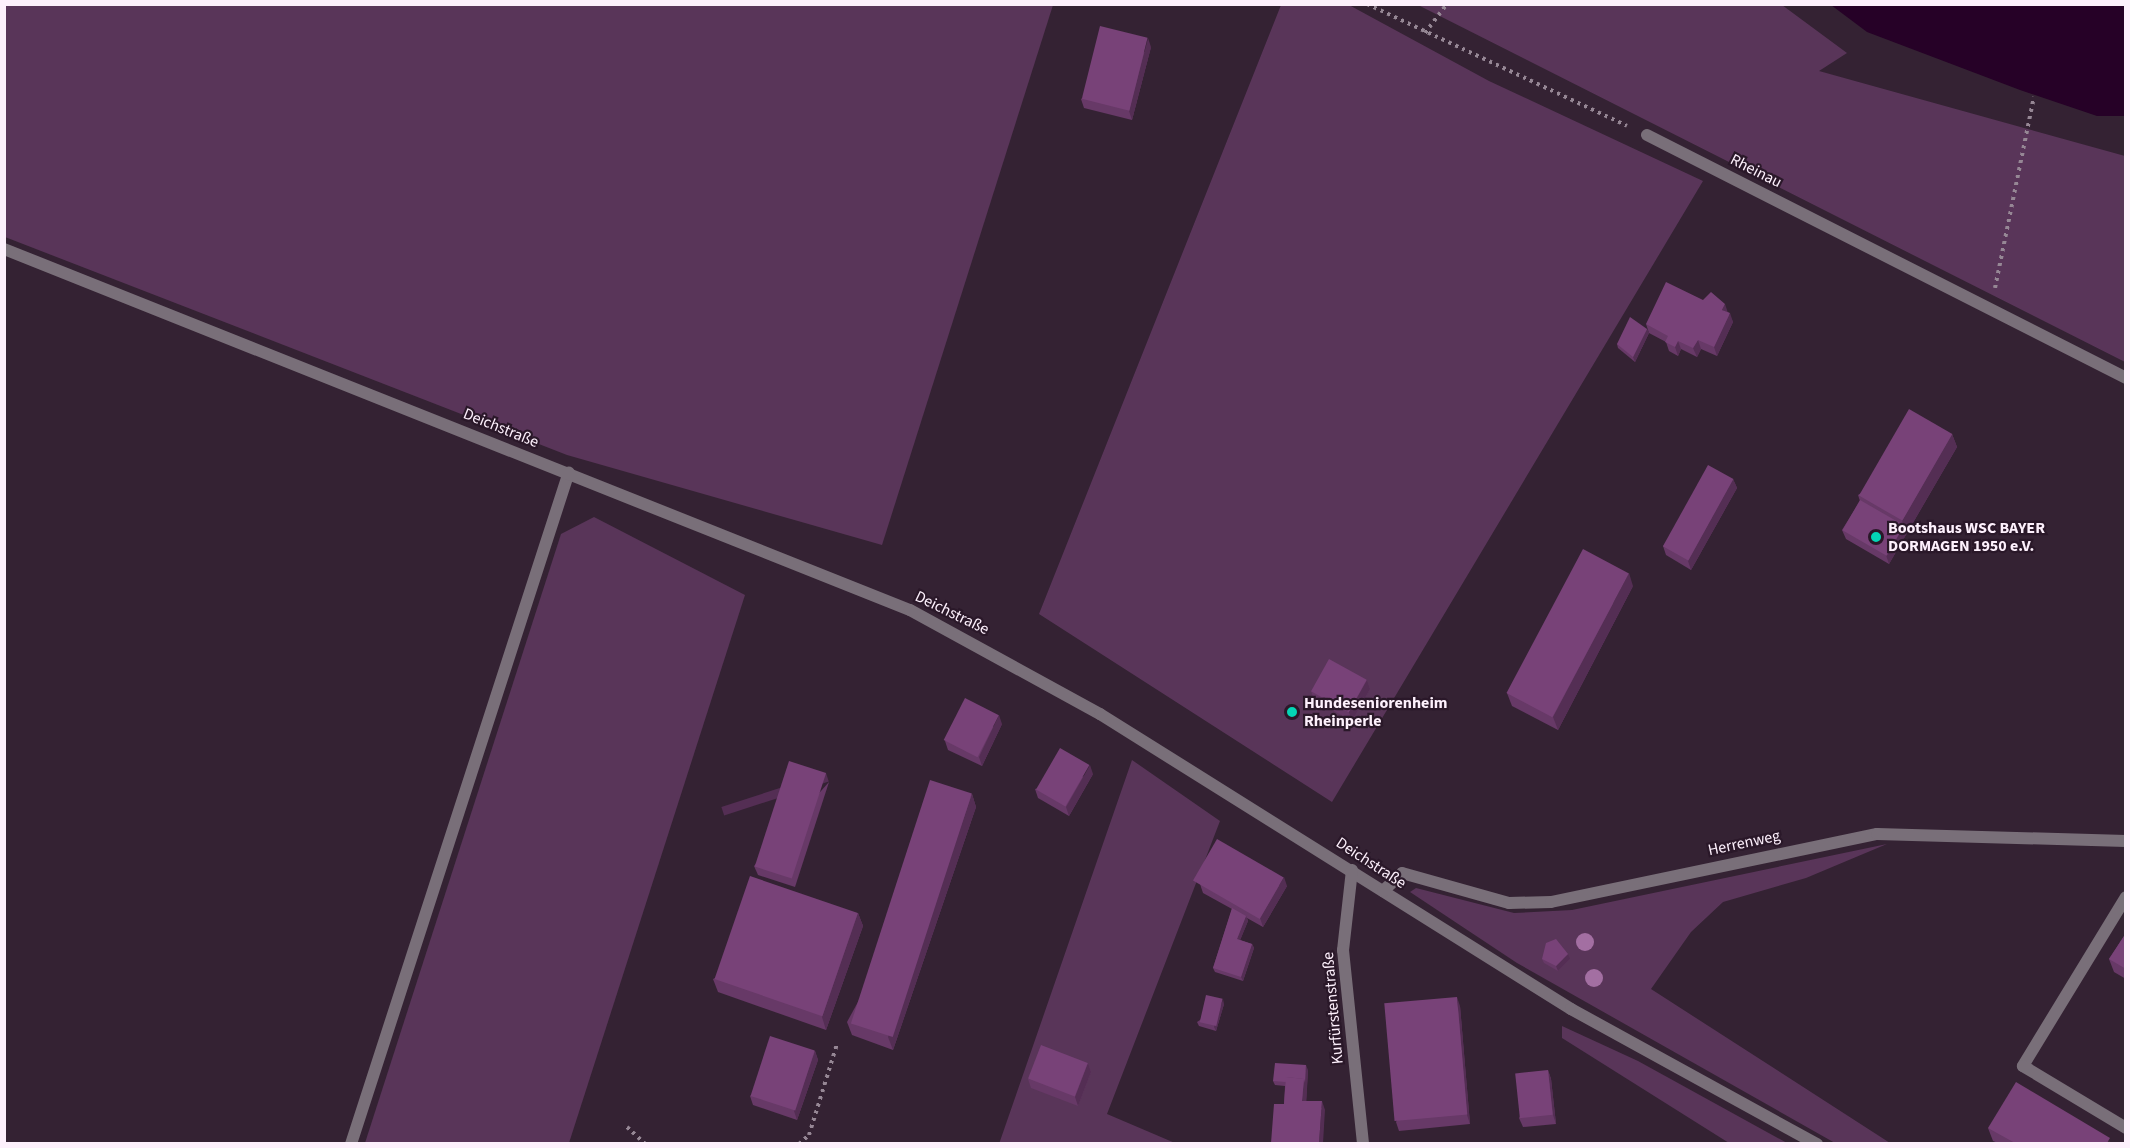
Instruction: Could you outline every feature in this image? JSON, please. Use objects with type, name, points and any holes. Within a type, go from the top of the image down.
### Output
[{"type":"street","name":"Rheinau","points":[[1647,135],[2126,378]]},
{"type":"street","name":"Deichstraße","points":[[4,249],[569,472],[910,610],[993,651],[1352,870],[1571,1009],[1817,1143]]},
{"type":"street","points":[[351,1143],[569,472]]},
{"type":"street","name":"Herrenweg","points":[[1383,891],[1402,873],[1500,902],[1551,902],[1876,834],[2126,841]]},
{"type":"street","name":"Kurfürstenstraße","points":[[1352,870],[1343,950],[1363,1143]]},
{"type":"street","points":[[2126,897],[2023,1066],[2126,1128]]},
{"type":"path","points":[[1367,4],[1647,135]]},
{"type":"path","points":[[1425,33],[1447,4]]},
{"type":"path","points":[[2001,272],[2034,97]]},
{"type":"path","points":[[799,1143],[809,1136],[837,1044]]},
{"type":"path","points":[[627,1127],[645,1143]]},
{"type":"shaded area","points":[[4,5],[1053,5],[882,545],[567,455],[5,237]]},
{"type":"shaded area","points":[[1281,5],[1349,5],[1489,81],[1703,181],[1332,802],[1039,614]]},
{"type":"shaded area","points":[[1418,5],[1782,5],[1847,53],[1819,71],[2125,156],[2125,362]]},
{"type":"shaded area","points":[[1831,5],[2125,5],[2125,116],[2097,116],[2020,90],[1867,32]]},
{"type":"shaded area","points":[[594,517],[745,595],[569,1143],[365,1143],[561,534]]},
{"type":"shaded area","points":[[1132,760],[1220,821],[1107,1114],[1175,1143],[999,1144]]},
{"type":"shaded area","points":[[1887,844],[1806,878],[1723,902],[1691,932],[1651,989],[1890,1143],[1835,1143],[1517,963],[1410,892],[1416,888],[1514,913],[1572,910]]},
{"type":"shaded area","points":[[1562,1026],[1638,1061],[1787,1143],[1729,1143],[1562,1038]]},
{"type":"building","points":[[1100,26],[1148,38],[1129,111],[1082,99]]},
{"type":"building","points":[[1666,282],[1703,300],[1711,292],[1725,304],[1722,310],[1730,313],[1714,347],[1698,340],[1693,348],[1678,341],[1675,347],[1665,342],[1668,336],[1646,324]]},
{"type":"building","points":[[1630,317],[1647,329],[1633,357],[1617,344]]},
{"type":"building","points":[[1909,409],[1952,434],[1902,521],[1859,496]]},
{"type":"building","points":[[1708,465],[1733,479],[1688,560],[1663,546]]},
{"type":"building","name":"Bootshaus WSC BAYER DORMAGEN 1950 e.V.","points":[[1860,500],[1904,526],[1887,556],[1842,530]]},
{"type":"building","points":[[1583,549],[1629,573],[1552,717],[1506,693]]},
{"type":"building","points":[[1329,659],[1367,680],[1349,712],[1311,691]]},
{"type":"building","points":[[965,698],[999,715],[978,757],[944,740]]},
{"type":"building","points":[[1060,748],[1089,765],[1065,807],[1036,790]]},
{"type":"building","points":[[789,761],[826,773],[792,879],[755,867]]},
{"type":"building","points":[[930,780],[972,794],[893,1037],[851,1023]]},
{"type":"building","points":[[1217,839],[1284,878],[1260,919],[1193,881]]},
{"type":"building","points":[[750,876],[858,913],[822,1016],[715,979]]},
{"type":"building","points":[[1232,908],[1246,916],[1237,939],[1252,944],[1241,977],[1213,968]]},
{"type":"building","points":[[2126,933],[2126,969],[2109,959]]},
{"type":"building","points":[[1556,939],[1568,954],[1556,966],[1542,959],[1546,943]]},
{"type":"building","points":[[1206,995],[1223,999],[1216,1026],[1200,1022]]},
{"type":"building","points":[[1457,997],[1467,1115],[1395,1121],[1384,1003]]},
{"type":"building","points":[[770,1036],[815,1051],[795,1110],[751,1096]]},
{"type":"building","points":[[1041,1045],[1088,1063],[1075,1097],[1028,1079]]},
{"type":"building","points":[[1275,1063],[1306,1065],[1305,1083],[1304,1079],[1286,1077],[1286,1082],[1273,1081]]},
{"type":"building","points":[[1548,1070],[1553,1115],[1520,1118],[1515,1073]]},
{"type":"building","points":[[1286,1077],[1304,1079],[1302,1101],[1322,1101],[1319,1143],[1271,1143],[1274,1104],[1284,1104]]},
{"type":"building","points":[[2016,1082],[2110,1138],[2107,1143],[2015,1143],[1988,1128]]},
{"type":"place","name":"Bootshaus WSC BAYER DORMAGEN 1950 e.V.","points":[[1876,537]]},
{"type":"place","name":"Hundeseniorenheim Rheinperle","points":[[1292,712]]}]
